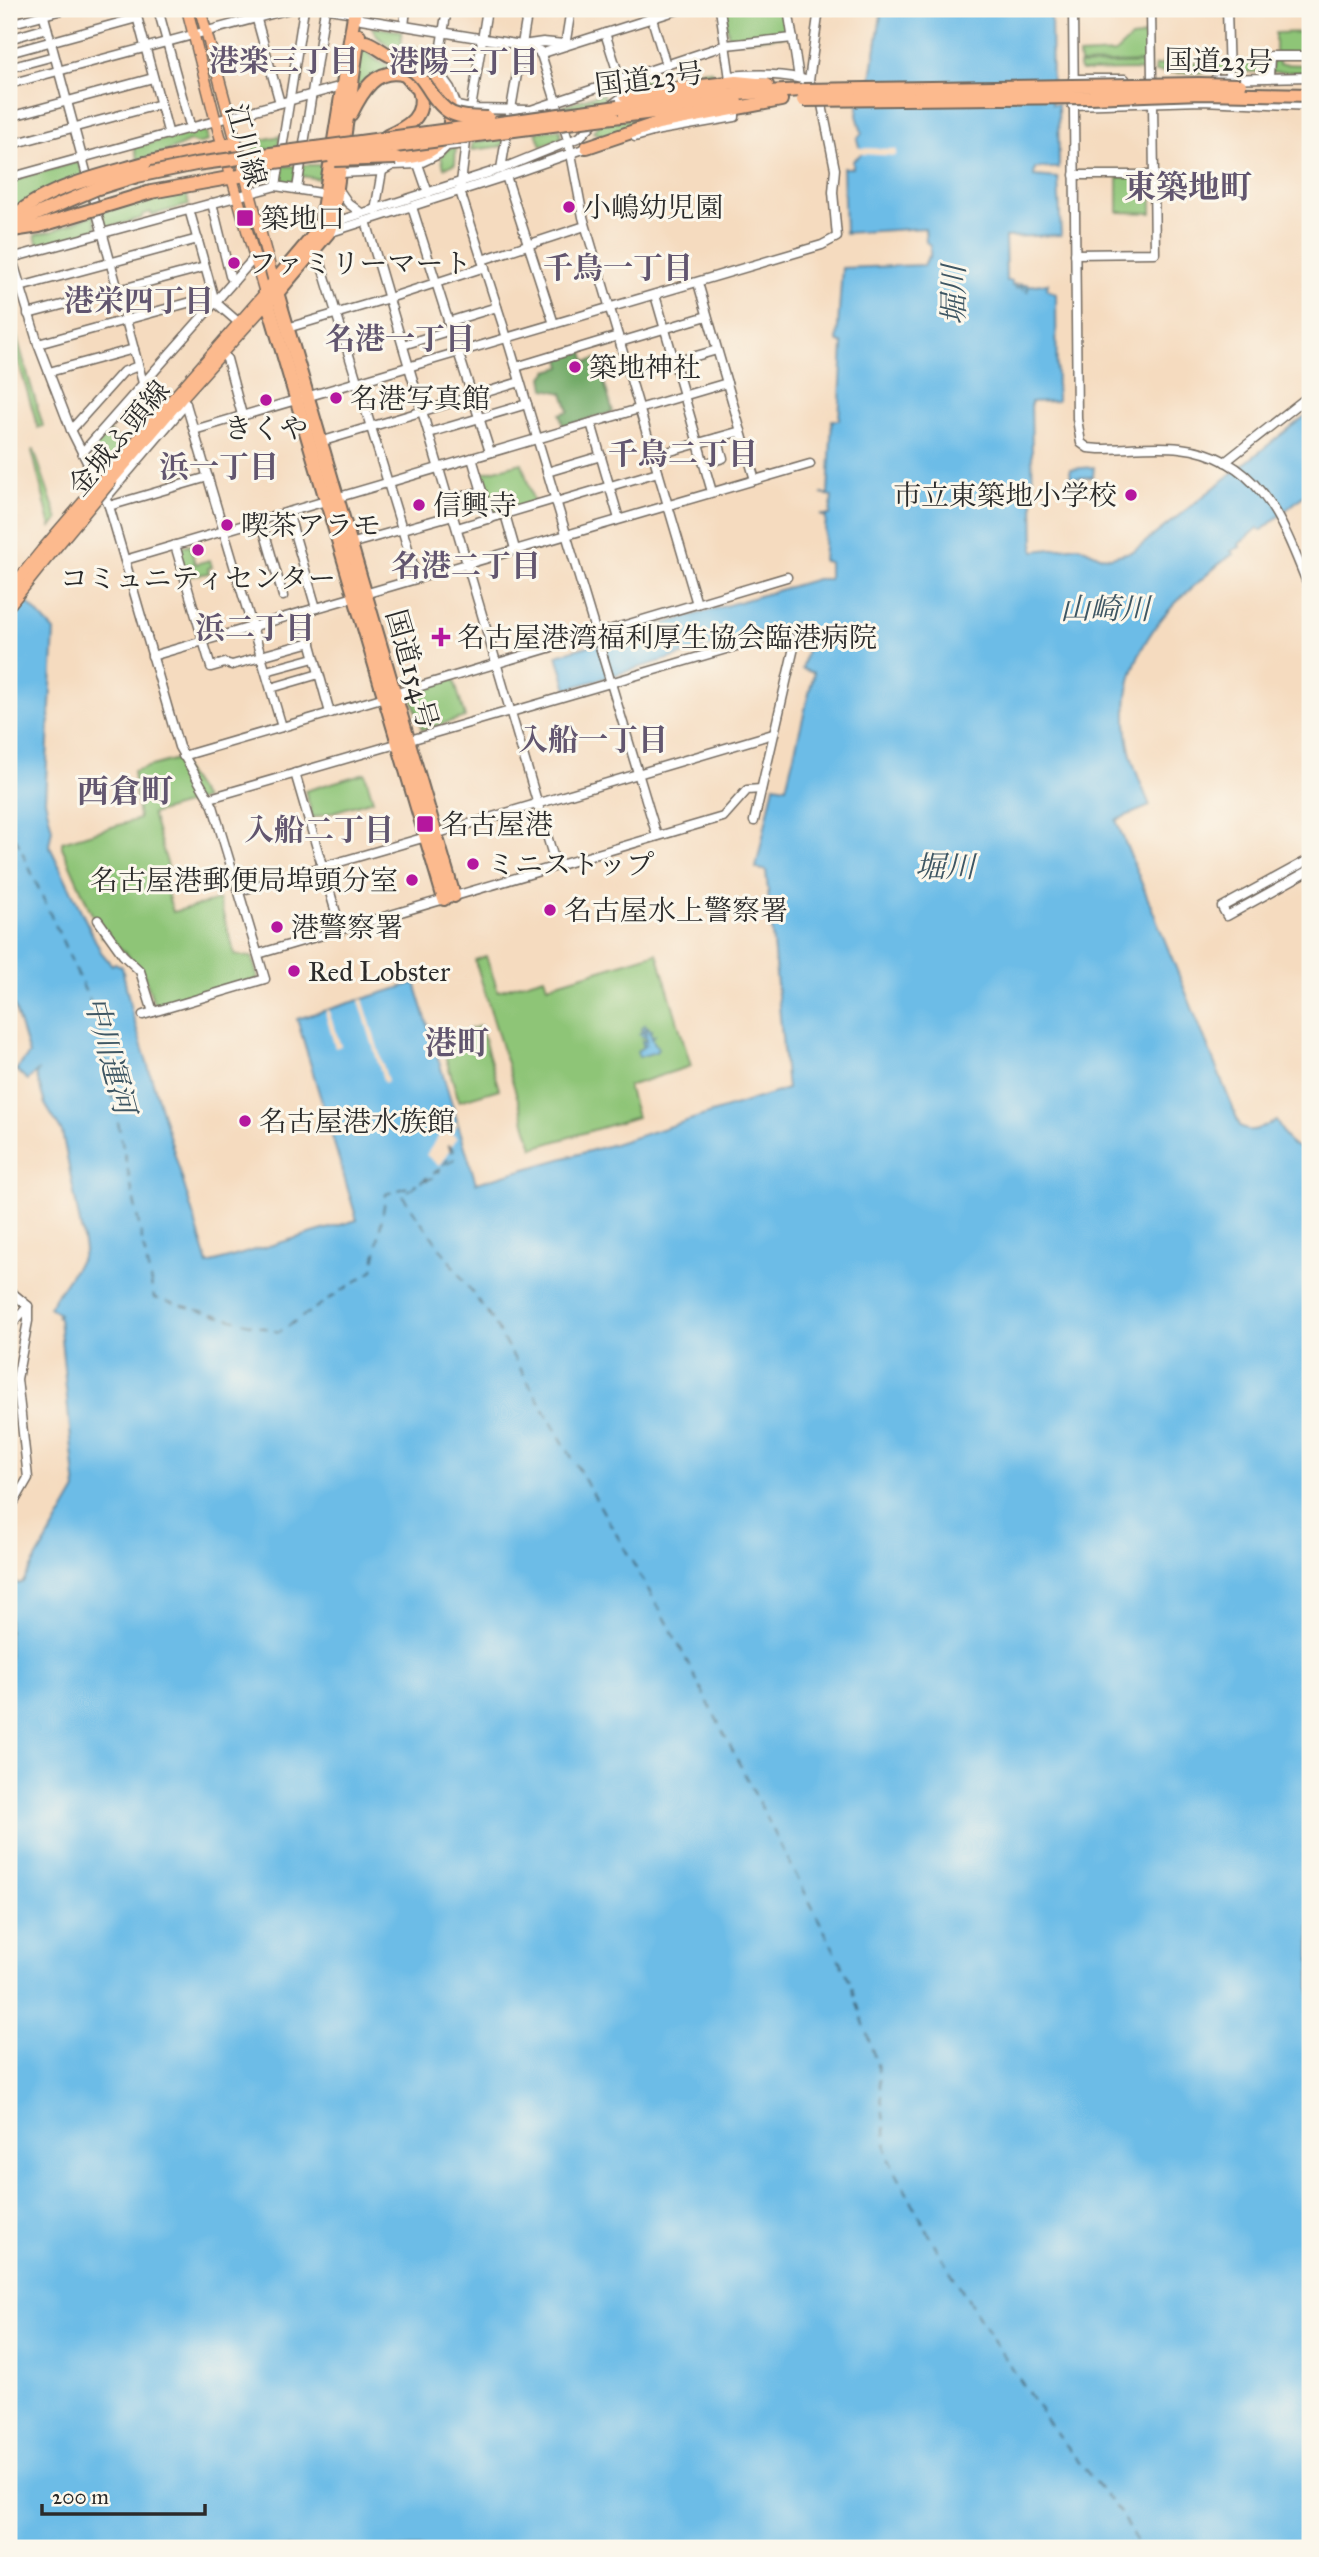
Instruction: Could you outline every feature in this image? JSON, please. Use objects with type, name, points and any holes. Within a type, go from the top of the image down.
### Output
[{"type":"highway","points":[[360,20],[368,48],[380,58],[416,72],[441,108],[449,113],[470,117],[534,118]]},
{"type":"highway","points":[[334,185],[342,86],[360,20]]},
{"type":"highway","points":[[271,293],[316,247],[327,228],[346,124],[360,20]]},
{"type":"highway","points":[[295,159],[422,156],[439,146],[447,134],[449,105],[442,86],[425,68],[386,53],[360,20]]},
{"type":"highway","points":[[346,124],[360,97],[379,76],[398,73],[416,85],[422,103],[417,117],[407,127],[380,139]]},
{"type":"highway","points":[[625,95],[736,82],[765,84],[782,95]]},
{"type":"highway","name":"国道23号","points":[[10,228],[104,194],[196,172],[615,112],[700,96],[782,95],[804,87],[1199,84],[1310,88]]},
{"type":"highway","name":"国道23号","points":[[804,87],[1090,97],[1201,93],[1310,95]]},
{"type":"highway","points":[[587,147],[658,123],[782,95]]},
{"type":"highway","name":"国道23号","points":[[10,228],[98,188],[196,164],[534,118],[615,112]]},
{"type":"highway","points":[[229,144],[145,163],[62,189],[13,217],[10,228],[39,226],[151,192],[245,175]]},
{"type":"highway","points":[[271,293],[327,228]]},
{"type":"highway","name":"国道154号","points":[[271,293],[286,328],[302,398],[320,442],[332,499],[350,544],[360,595]]},
{"type":"highway","name":"国道154号","points":[[271,293],[449,898]]},
{"type":"main road","name":"江川線","points":[[187,9],[216,122],[245,175],[271,293]]},
{"type":"main road","name":"江川線","points":[[200,9],[229,117],[232,178],[236,196],[255,257],[271,293]]},
{"type":"main road","name":"金城ふ頭線","points":[[9,591],[45,553],[153,421],[238,323],[271,293]]},
{"type":"main road","name":"金城ふ頭線","points":[[110,476],[183,401],[271,293]]},
{"type":"main road","name":"金城ふ頭線","points":[[9,606],[45,553]]},
{"type":"street","points":[[9,24],[43,12],[66,9]]},
{"type":"street","points":[[158,9],[191,129]]},
{"type":"street","points":[[9,84],[206,32],[255,13],[290,9]]},
{"type":"street","points":[[276,186],[304,9]]},
{"type":"street","points":[[297,189],[327,9],[360,20],[541,49],[565,45],[681,9]]},
{"type":"street","points":[[404,26],[406,9]]},
{"type":"street","points":[[447,9],[437,69],[450,88],[457,106],[471,109],[531,110],[726,45],[793,38]]},
{"type":"street","points":[[487,9],[460,187],[657,836]]},
{"type":"street","points":[[528,9],[511,110],[504,173],[554,324]]},
{"type":"street","points":[[565,45],[571,9]]},
{"type":"street","points":[[649,9],[666,65]]},
{"type":"street","points":[[194,430],[698,283],[822,245],[837,237],[833,192],[835,169],[822,105],[804,87],[757,74],[730,77],[720,9]]},
{"type":"street","points":[[788,9],[804,87]]},
{"type":"street","points":[[804,87],[819,9]]},
{"type":"street","points":[[1073,9],[1077,419],[1081,443],[1088,448],[1099,450],[1180,448],[1200,452],[1233,467],[1262,490],[1281,520],[1310,590]]},
{"type":"street","points":[[1076,254],[1155,253],[1150,79],[1151,9]]},
{"type":"street","points":[[1227,9],[1229,78]]},
{"type":"street","points":[[43,12],[153,421]]},
{"type":"street","points":[[9,53],[51,42],[136,13],[169,135]]},
{"type":"street","points":[[255,13],[280,103]]},
{"type":"street","points":[[9,38],[47,28]]},
{"type":"street","points":[[504,173],[580,137],[614,102],[625,95],[605,33]]},
{"type":"street","points":[[541,49],[572,153],[585,226],[697,604]]},
{"type":"street","points":[[9,68],[54,56]]},
{"type":"street","points":[[1269,78],[1270,56],[1310,56]]},
{"type":"street","points":[[1073,79],[1310,77]]},
{"type":"street","points":[[9,117],[153,78]]},
{"type":"street","points":[[9,178],[342,86]]},
{"type":"street","points":[[1072,105],[1202,101],[1310,106]]},
{"type":"street","points":[[9,145],[161,104]]},
{"type":"street","points":[[327,228],[366,221],[412,207],[460,187],[587,147],[614,145],[660,130],[735,117],[735,114]]},
{"type":"street","points":[[143,1016],[265,979],[210,798],[183,756],[108,502],[71,430],[38,344],[10,253],[103,233],[276,186],[297,189],[334,185],[382,171],[393,165],[418,164],[439,154],[447,146],[465,144]]},
{"type":"street","points":[[418,164],[428,194]]},
{"type":"street","points":[[376,211],[382,171]]},
{"type":"street","points":[[1074,175],[1154,175]]},
{"type":"street","points":[[334,185],[348,203],[361,213]]},
{"type":"street","points":[[327,228],[361,213],[460,187]]},
{"type":"street","points":[[212,203],[230,276],[234,281]]},
{"type":"street","points":[[412,207],[490,452]]},
{"type":"street","points":[[189,209],[214,299],[238,323]]},
{"type":"street","points":[[366,221],[556,866]]},
{"type":"street","points":[[286,328],[436,282],[528,244],[585,226]]},
{"type":"street","points":[[20,288],[198,239]]},
{"type":"street","points":[[316,247],[416,578]]},
{"type":"street","points":[[83,453],[214,299],[255,257]]},
{"type":"street","points":[[28,314],[205,267]]},
{"type":"street","points":[[698,283],[755,480]]},
{"type":"street","points":[[655,295],[712,492]]},
{"type":"street","points":[[38,344],[214,299]]},
{"type":"street","points":[[403,345],[497,307]]},
{"type":"street","points":[[516,367],[708,316]]},
{"type":"street","points":[[49,372],[134,349]]},
{"type":"street","points":[[629,375],[717,350]]},
{"type":"street","points":[[222,354],[227,359],[242,415]]},
{"type":"street","points":[[71,430],[123,372],[138,366]]},
{"type":"street","points":[[320,442],[520,382]]},
{"type":"street","points":[[125,560],[727,383]]},
{"type":"street","points":[[1225,462],[1310,395]]},
{"type":"street","points":[[183,401],[282,727]]},
{"type":"street","points":[[108,502],[183,401]]},
{"type":"street","points":[[429,433],[527,404]]},
{"type":"street","points":[[591,423],[619,519]]},
{"type":"street","points":[[653,456],[741,431]]},
{"type":"street","points":[[704,464],[723,458],[717,438]]},
{"type":"street","points":[[547,472],[601,456]]},
{"type":"street","points":[[472,458],[490,519]]},
{"type":"street","points":[[152,656],[810,464]]},
{"type":"street","points":[[457,528],[658,472]]},
{"type":"street","points":[[108,502],[208,478]]},
{"type":"street","points":[[448,500],[482,491]]},
{"type":"street","points":[[288,512],[316,608]]},
{"type":"street","points":[[505,514],[515,549]]},
{"type":"street","points":[[350,544],[453,515]]},
{"type":"street","points":[[261,520],[283,596]]},
{"type":"street","points":[[175,545],[211,667],[225,663],[232,665],[312,642]]},
{"type":"street","points":[[183,756],[596,637],[788,577]]},
{"type":"street","points":[[302,612],[330,713]]},
{"type":"street","points":[[210,798],[784,632],[795,643],[754,821]]},
{"type":"street","points":[[266,671],[314,658]]},
{"type":"street","points":[[271,688],[319,674]]},
{"type":"street","points":[[239,891],[773,734]]},
{"type":"street","points":[[295,773],[341,930]]},
{"type":"street","points":[[258,954],[723,817],[747,790],[761,789]]},
{"type":"street","points":[[1310,859],[1222,907],[1227,916],[1310,870]]},
{"type":"street","points":[[98,920],[123,955],[140,971],[153,1012]]},
{"type":"street","points":[[9,1290],[28,1306],[28,1321],[17,1379],[28,1478],[9,1511]]},
{"type":"street","points":[[9,1328],[28,1306]]},
{"type":"green space","points":[[724,9],[784,9],[788,34],[732,41],[729,39]]},
{"type":"green space","points":[[372,27],[401,31],[402,46],[431,49],[431,63],[390,47],[377,36]]},
{"type":"green space","points":[[1310,32],[1310,54],[1275,53],[1275,33]]},
{"type":"green space","points":[[1149,33],[1149,62],[1080,64],[1079,55],[1115,53],[1131,38]]},
{"type":"green space","points":[[362,45],[374,59],[398,71],[395,70],[352,108]]},
{"type":"green space","points":[[1273,58],[1279,58],[1279,64],[1309,65],[1310,58],[1310,72],[1271,72]]},
{"type":"green space","points":[[1163,61],[1226,61],[1226,72],[1178,73],[1177,64],[1177,73],[1155,72],[1155,65],[1163,65]]},
{"type":"green space","points":[[1149,63],[1149,72],[1081,71],[1079,68],[1079,65]]},
{"type":"green space","points":[[1267,64],[1267,72],[1231,72],[1230,65]]},
{"type":"green space","points":[[710,70],[718,77],[633,87],[632,84],[650,76],[658,81],[686,72]]},
{"type":"green space","points":[[602,93],[605,98],[601,103],[562,109],[563,106]]},
{"type":"green space","points":[[666,115],[603,136],[593,132],[601,123]]},
{"type":"green space","points":[[201,129],[206,132],[208,141],[197,144],[190,141],[162,154],[138,160],[134,147]]},
{"type":"green space","points":[[560,129],[561,138],[541,146],[536,132]]},
{"type":"green space","points":[[280,136],[278,148],[254,151],[252,142]]},
{"type":"green space","points":[[504,138],[503,146],[471,150],[473,142]]},
{"type":"green space","points":[[456,147],[455,164],[444,168],[441,156],[447,149]]},
{"type":"green space","points":[[78,162],[84,176],[11,214],[9,181]]},
{"type":"green space","points":[[302,165],[322,165],[320,179],[301,176]]},
{"type":"green space","points":[[283,166],[298,166],[293,185],[281,181]]},
{"type":"green space","points":[[1118,177],[1152,177],[1152,213],[1118,212]]},
{"type":"green space","points":[[175,192],[186,192],[189,205],[152,215],[151,212],[142,215],[142,218],[110,227],[105,224],[101,212]]},
{"type":"green space","points":[[94,214],[97,229],[38,246],[35,235],[53,231]]},
{"type":"green space","points":[[9,311],[43,426],[38,428],[9,330]]},
{"type":"green space","points":[[582,349],[586,362],[597,359],[613,412],[563,426],[560,414],[569,411],[563,393],[545,389],[543,377],[548,371],[562,367],[559,355]]},
{"type":"green space","points":[[107,429],[124,444],[98,472],[90,449]]},
{"type":"green space","points":[[34,450],[58,520],[51,527],[32,451]]},
{"type":"green space","points":[[522,463],[534,503],[491,515],[479,474]]},
{"type":"green space","points":[[190,544],[195,564],[210,560],[212,567],[208,568],[209,573],[186,577],[178,548]]},
{"type":"green space","points":[[454,679],[465,717],[422,730],[410,692]]},
{"type":"green space","points":[[177,759],[204,799],[152,814],[170,873],[162,877],[173,912],[219,900],[235,955],[252,957],[258,979],[156,1010],[143,971],[107,935],[102,937],[62,842],[139,819],[133,771]]},
{"type":"green space","points":[[365,773],[373,800],[313,818],[305,791]]},
{"type":"green space","points":[[657,953],[691,1066],[628,1086],[637,1117],[533,1148],[475,960],[486,956],[498,991],[544,977],[547,986]]},
{"type":"green space","points":[[480,1026],[499,1089],[459,1101],[440,1039]]},
{"type":"water","points":[[882,9],[1051,9],[1052,104],[1058,104],[1059,168],[1035,168],[1034,176],[1058,178],[1061,235],[1005,237],[1006,281],[1012,281],[1012,286],[1016,284],[1016,288],[1020,284],[1020,289],[1024,284],[1023,291],[1025,284],[1028,284],[1027,292],[1029,286],[1048,283],[1047,289],[1056,294],[1057,401],[1031,402],[1034,551],[1079,546],[1100,556],[1111,557],[1134,551],[1310,412],[1310,490],[1261,531],[1258,528],[1239,544],[1240,547],[1231,551],[1234,554],[1175,604],[1159,622],[1136,660],[1126,703],[1126,727],[1136,772],[1150,806],[1116,820],[1240,1126],[1253,1130],[1276,1121],[1290,1144],[1310,1152],[1310,2548],[9,2548],[9,1577],[18,1584],[23,1582],[76,1490],[57,1317],[59,1314],[49,1307],[85,1249],[62,1132],[45,1104],[36,1074],[39,1070],[28,1080],[16,1070],[29,1054],[9,989],[9,622],[19,606],[23,607],[27,602],[54,631],[45,800],[52,829],[49,845],[101,952],[112,965],[115,963],[122,967],[131,1010],[208,1264],[357,1220],[297,1019],[415,983],[476,1183],[614,1144],[787,1089],[766,871],[756,868],[774,785],[786,787],[814,673],[802,669],[811,634],[798,624],[790,623],[567,689],[557,655],[817,579],[829,579],[829,562],[823,561],[826,517],[820,515],[830,515],[832,496],[821,494],[828,494],[832,420],[839,420],[843,344],[837,341],[842,268],[924,265],[930,257],[925,228],[845,233],[843,168],[853,168],[853,161],[861,154],[857,139],[862,133],[857,115],[861,85],[870,84]]},
{"type":"water","points":[[1094,467],[1093,477],[1071,478],[1070,469]]},
{"type":"water","points":[[645,1025],[647,1032],[648,1027],[652,1030],[652,1039],[658,1048],[656,1052],[639,1057],[637,1051],[646,1045],[643,1045],[642,1040],[646,1042],[647,1039],[639,1034],[641,1031],[647,1036],[642,1028]]},
{"type":"pier","points":[[855,145],[860,148],[896,149],[896,156],[862,154],[857,151]]},
{"type":"pier","points":[[363,999],[388,1081],[384,1083],[359,1000]]},
{"type":"pier","points":[[328,1009],[341,1046],[335,1048],[326,1016]]},
{"type":"pier","points":[[456,1121],[458,1124],[452,1134],[457,1138],[439,1166],[426,1155],[444,1128],[450,1132]]},
{"type":"ferry route","points":[[9,823],[96,1015],[154,1298],[279,1332],[373,1270],[386,1194],[417,1184]]},
{"type":"ferry route","points":[[448,1144],[454,1159],[402,1195],[492,1320],[666,1620],[850,1981],[878,2068],[888,2158],[942,2258],[1057,2435],[1120,2513],[1140,2548]]},
{"type":"ferry route","points":[[443,1165],[454,1150],[449,1145]]},
{"type":"ferry route","points":[[425,1181],[435,1177],[440,1170]]},
{"type":"place","name":"小嶋幼児園","points":[[569,207]]},
{"type":"place","name":"築地口","points":[[245,218]]},
{"type":"place","name":"ファミリーマート","points":[[234,263]]},
{"type":"place","name":"築地神社","points":[[575,367]]},
{"type":"place","name":"名港写真館","points":[[336,398]]},
{"type":"place","name":"きくや","points":[[266,400]]},
{"type":"place","name":"市立東築地小学校","points":[[1131,495]]},
{"type":"place","name":"信興寺","points":[[419,505]]},
{"type":"place","name":"喫茶アラモ","points":[[227,525]]},
{"type":"place","name":"コミュニティセンター","points":[[198,550]]},
{"type":"place","name":"名古屋港湾福利厚生協会臨港病院","points":[[441,637]]},
{"type":"place","name":"名古屋港","points":[[425,824]]},
{"type":"place","name":"ミニストップ","points":[[473,864]]},
{"type":"place","name":"名古屋港郵便局埠頭分室","points":[[412,880]]},
{"type":"place","name":"名古屋水上警察署","points":[[550,910]]},
{"type":"place","name":"港警察署","points":[[277,927]]},
{"type":"place","name":"Red Lobster","points":[[294,971]]},
{"type":"place","name":"名古屋港水族館","points":[[245,1121]]},
{"type":"district","name":"港楽三丁目","points":[[284,61]]},
{"type":"district","name":"港陽三丁目","points":[[464,62]]},
{"type":"district","name":"東築地町","points":[[1188,187]]},
{"type":"district","name":"千鳥一丁目","points":[[618,268]]},
{"type":"district","name":"港栄四丁目","points":[[139,301]]},
{"type":"district","name":"名港一丁目","points":[[400,339]]},
{"type":"district","name":"千鳥二丁目","points":[[683,454]]},
{"type":"district","name":"浜一丁目","points":[[219,467]]},
{"type":"district","name":"名港二丁目","points":[[466,566]]},
{"type":"district","name":"浜二丁目","points":[[255,628]]},
{"type":"district","name":"入船一丁目","points":[[593,740]]},
{"type":"district","name":"西倉町","points":[[125,791]]},
{"type":"district","name":"入船二丁目","points":[[319,830]]},
{"type":"district","name":"港町","points":[[457,1043]]},
{"type":"water label","name":"堀川","points":[[954,295]]},
{"type":"water label","name":"山崎川","points":[[1105,609]]},
{"type":"water label","name":"堀川","points":[[945,867]]},
{"type":"water label","name":"中川運河","points":[[110,1055]]}]
